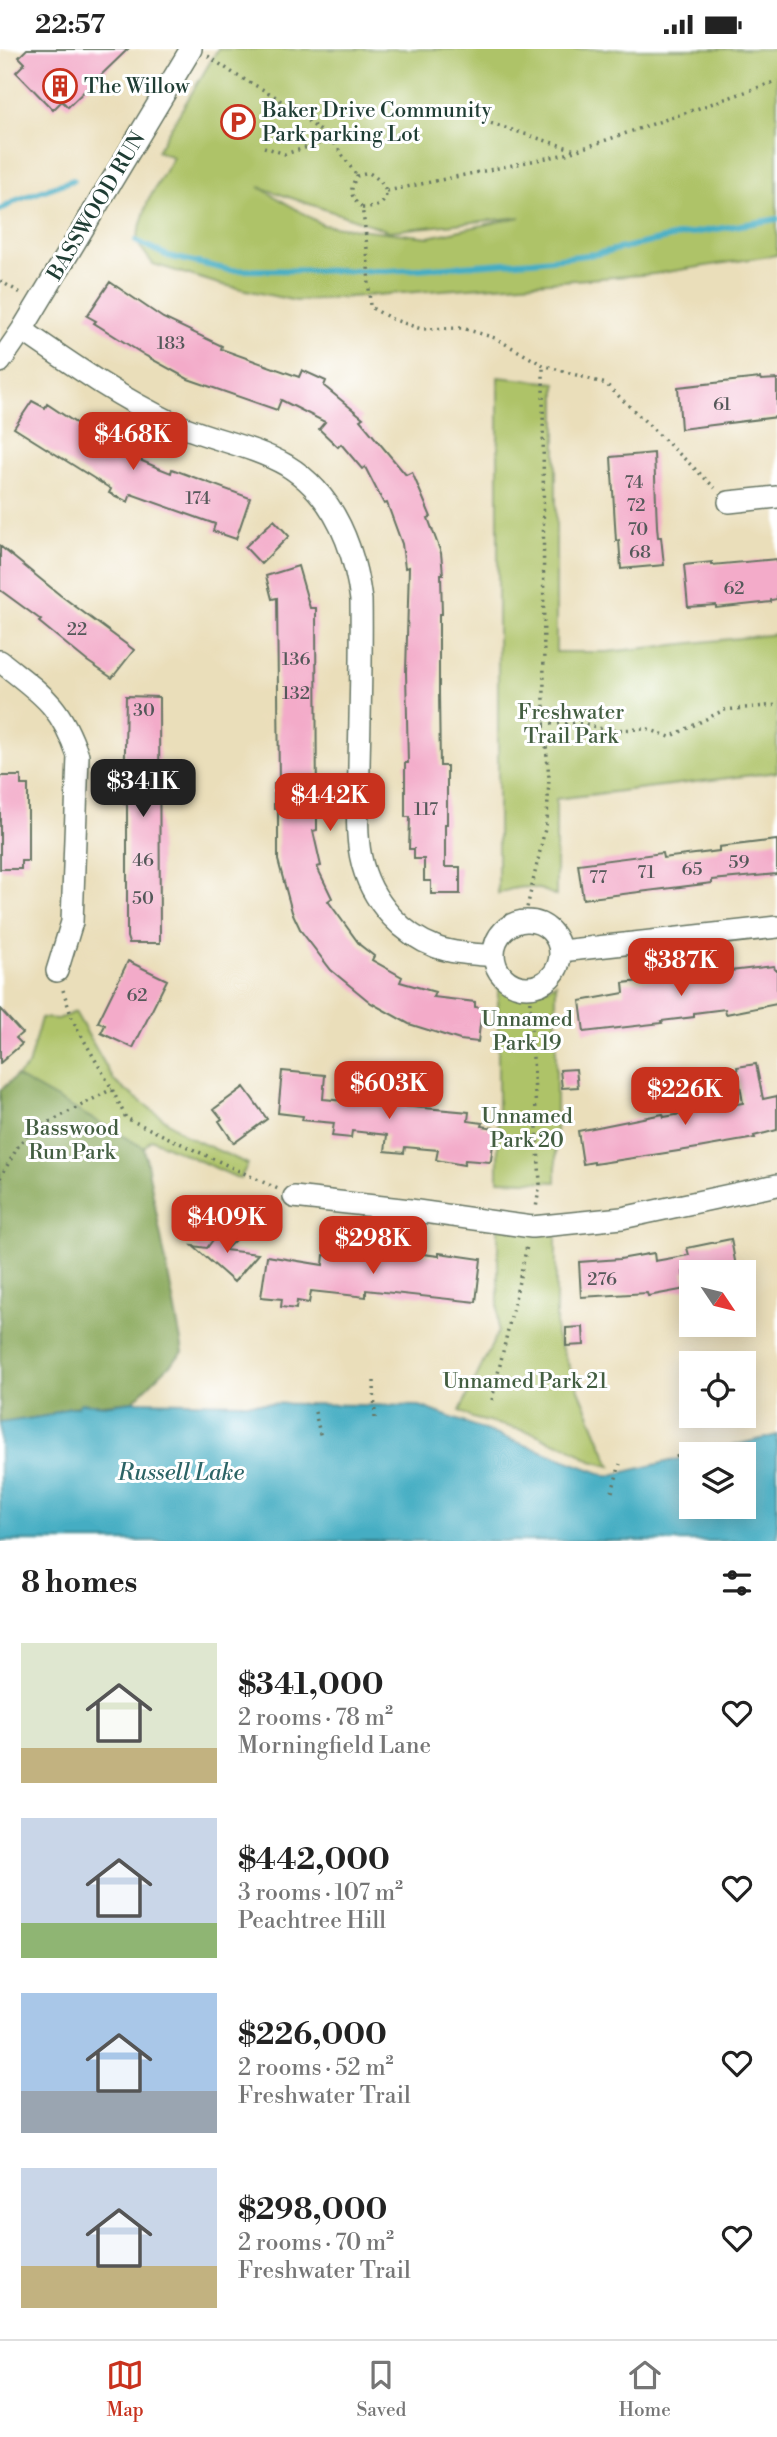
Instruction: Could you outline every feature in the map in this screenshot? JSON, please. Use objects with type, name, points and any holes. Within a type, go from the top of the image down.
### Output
[{"type":"street","name":"BASSWOOD RUN","points":[[0,362],[200,53]]},
{"type":"street","points":[[22,330],[87,375],[136,404],[174,423],[286,466],[307,481],[324,501],[343,528],[356,567],[361,600],[358,826],[363,873],[385,910],[415,936],[435,947],[494,956]]},
{"type":"street","points":[[729,502],[777,498]]},
{"type":"street","points":[[0,661],[47,698],[70,731],[78,755],[72,922],[57,971]]},
{"type":"street","points":[[524,921],[542,924],[551,931],[558,940],[561,951],[556,971],[540,985],[519,986],[509,982],[496,966],[494,956],[501,934],[509,926],[524,921]]},
{"type":"street","points":[[561,951],[777,927]]},
{"type":"street","points":[[294,1196],[532,1227],[622,1218],[777,1185]]},
{"type":"path","points":[[200,53],[273,95],[331,140],[358,176]]},
{"type":"path","points":[[387,191],[528,163],[577,150],[777,82]]},
{"type":"path","points":[[467,109],[490,123],[577,150]]},
{"type":"path","points":[[264,147],[285,154],[331,140]]},
{"type":"path","points":[[369,173],[378,178],[387,191],[385,200],[372,208],[362,208],[355,202],[351,194],[352,184],[358,176],[369,173]]},
{"type":"path","points":[[362,208],[369,264],[370,307],[392,320],[421,329],[462,328],[495,338],[543,365],[606,384],[729,502]]},
{"type":"path","points":[[0,281],[39,302]]},
{"type":"path","points":[[524,921],[547,820],[549,777],[544,724],[543,365]]},
{"type":"path","points":[[544,724],[583,723],[604,730],[648,729],[670,737],[724,710],[777,705]]},
{"type":"path","points":[[57,971],[72,1021],[126,1118],[294,1196]]},
{"type":"path","points":[[492,1400],[540,1183],[529,986]]},
{"type":"path","points":[[0,1178],[29,1133],[112,1089]]},
{"type":"path","points":[[374,1381],[374,1419]]},
{"type":"path","points":[[315,1412],[321,1438]]},
{"type":"path","points":[[677,1455],[679,1463]]},
{"type":"path","points":[[612,1492],[620,1464]]},
{"type":"green space","points":[[218,49],[777,49],[777,255],[654,274],[296,301],[219,284],[153,264],[136,241],[148,201],[173,157],[157,151]],"holes":[[[259,187],[389,231],[520,217],[429,237],[323,225]]]},
{"type":"green space","name":"Freshwater Trail Park","points":[[498,377],[556,383],[556,652],[607,652],[777,634],[777,772],[556,799],[556,896],[527,887],[498,894]]},
{"type":"green space","points":[[556,983],[556,1182],[498,1180],[498,985],[527,991]]},
{"type":"green space","name":"Basswood Run Park","points":[[75,1012],[115,1082],[188,1137],[248,1164],[240,1179],[151,1139],[0,1423],[0,1091],[28,1066],[41,1018],[58,1019]]},
{"type":"green space","name":"Basswood Run Park","points":[[16,1076],[144,1148],[183,1352],[133,1401],[69,1407],[46,1416],[0,1423],[0,1091]]},
{"type":"green space","name":"Unnamed Park 21","points":[[498,1226],[556,1228],[556,1335],[611,1466],[591,1461],[567,1446],[534,1433],[472,1418],[460,1411],[498,1332]]},
{"type":"water","name":"Russell Lake","points":[[133,1401],[420,1406],[608,1476],[679,1459],[679,1519],[756,1519],[756,1442],[748,1442],[777,1435],[777,1541],[0,1541],[0,1423],[46,1416],[69,1407],[77,1407],[81,1403],[104,1405]]},
{"type":"building","name":"The Willow","points":[[27,49],[128,49],[68,107],[62,101],[53,110],[16,72],[25,63],[19,57]]},
{"type":"building","points":[[110,282],[163,318],[222,346],[221,349],[299,377],[302,370],[326,381],[324,386],[363,418],[360,420],[406,475],[412,472],[431,517],[428,518],[441,553],[443,574],[442,614],[439,614],[439,694],[440,766],[447,766],[445,867],[460,867],[460,894],[431,894],[431,881],[424,881],[424,859],[414,859],[414,849],[409,849],[410,817],[405,817],[405,763],[408,763],[406,672],[409,567],[405,568],[402,544],[387,503],[384,504],[365,467],[362,469],[341,444],[338,447],[319,429],[325,422],[281,400],[277,410],[188,379],[94,323],[96,321],[87,316]]},
{"type":"building","points":[[760,378],[777,379],[777,417],[681,429],[678,387]]},
{"type":"building","points":[[32,401],[45,408],[47,404],[126,454],[171,473],[172,469],[250,498],[236,539],[213,531],[215,524],[131,494],[128,502],[109,493],[111,489],[14,428]]},
{"type":"building","points":[[654,453],[657,526],[664,565],[621,569],[619,540],[616,541],[611,457]]},
{"type":"building","points":[[274,520],[289,536],[261,564],[245,547]]},
{"type":"building","points":[[0,546],[134,650],[112,678],[0,590]]},
{"type":"building","points":[[777,559],[777,599],[716,608],[716,605],[688,607],[684,565]]},
{"type":"building","points":[[298,566],[310,608],[316,608],[317,830],[313,831],[321,866],[317,867],[332,898],[328,901],[360,945],[374,956],[372,960],[402,977],[400,982],[435,992],[433,997],[475,1002],[475,1007],[482,1008],[478,1042],[460,1040],[409,1024],[371,1003],[331,970],[301,931],[292,912],[278,860],[278,809],[274,809],[274,784],[279,784],[277,598],[272,599],[266,576]]},
{"type":"building","points":[[126,696],[159,697],[160,943],[129,943],[127,937],[127,804],[124,804]]},
{"type":"building","points":[[0,776],[21,776],[21,785],[28,785],[28,861],[21,861],[21,869],[0,869]]},
{"type":"building","points":[[777,840],[777,874],[712,880],[712,883],[583,899],[578,864],[662,853],[663,858],[719,851],[719,847]]},
{"type":"building","points":[[128,961],[167,980],[133,1048],[101,1033],[105,1025],[98,1022]]},
{"type":"building","points":[[774,966],[777,970],[777,1004],[726,1014],[725,1009],[694,1013],[694,1017],[661,1021],[662,1023],[584,1032],[580,1001],[624,993],[623,983]]},
{"type":"building","points":[[0,1009],[22,1033],[16,1038],[22,1044],[0,1063]]},
{"type":"building","points":[[756,1064],[763,1099],[777,1096],[777,1130],[754,1136],[755,1138],[698,1148],[583,1164],[578,1131],[663,1114],[664,1117],[743,1103],[737,1067]]},
{"type":"building","points":[[576,1069],[578,1087],[562,1088],[560,1070]]},
{"type":"building","points":[[282,1071],[325,1075],[323,1099],[469,1112],[468,1121],[495,1128],[491,1160],[465,1160],[464,1165],[436,1160],[438,1150],[405,1147],[404,1153],[385,1151],[387,1135],[352,1131],[351,1138],[332,1136],[334,1123],[302,1120],[303,1116],[278,1113]]},
{"type":"building","points":[[244,1087],[267,1119],[234,1143],[214,1109]]},
{"type":"building","points":[[223,1226],[237,1238],[225,1250],[258,1254],[234,1282],[193,1246],[207,1248]]},
{"type":"building","points":[[731,1239],[735,1260],[679,1260],[679,1290],[648,1296],[647,1293],[581,1297],[579,1262],[654,1253],[655,1261],[689,1255],[687,1248]]},
{"type":"building","points":[[348,1248],[439,1256],[439,1253],[481,1259],[476,1302],[366,1290],[366,1297],[311,1291],[309,1303],[297,1301],[296,1309],[281,1307],[282,1299],[261,1297],[267,1256],[323,1265],[324,1255],[347,1256]]},
{"type":"building","points":[[583,1327],[584,1345],[566,1346],[566,1328]]},
{"type":"waterway","points":[[0,210],[17,200],[73,180]]},
{"type":"waterway","points":[[136,241],[168,256],[229,270],[388,271],[596,254],[681,235],[777,219]]},
{"type":"place","name":"The Willow","points":[[60,86]]},
{"type":"place","name":"Baker Drive Community Park parking Lot","points":[[238,122]]},
{"type":"park label","name":"Unnamed Park 19","points":[[527,1031]]},
{"type":"park label","name":"Unnamed Park 20","points":[[527,1128]]}]
